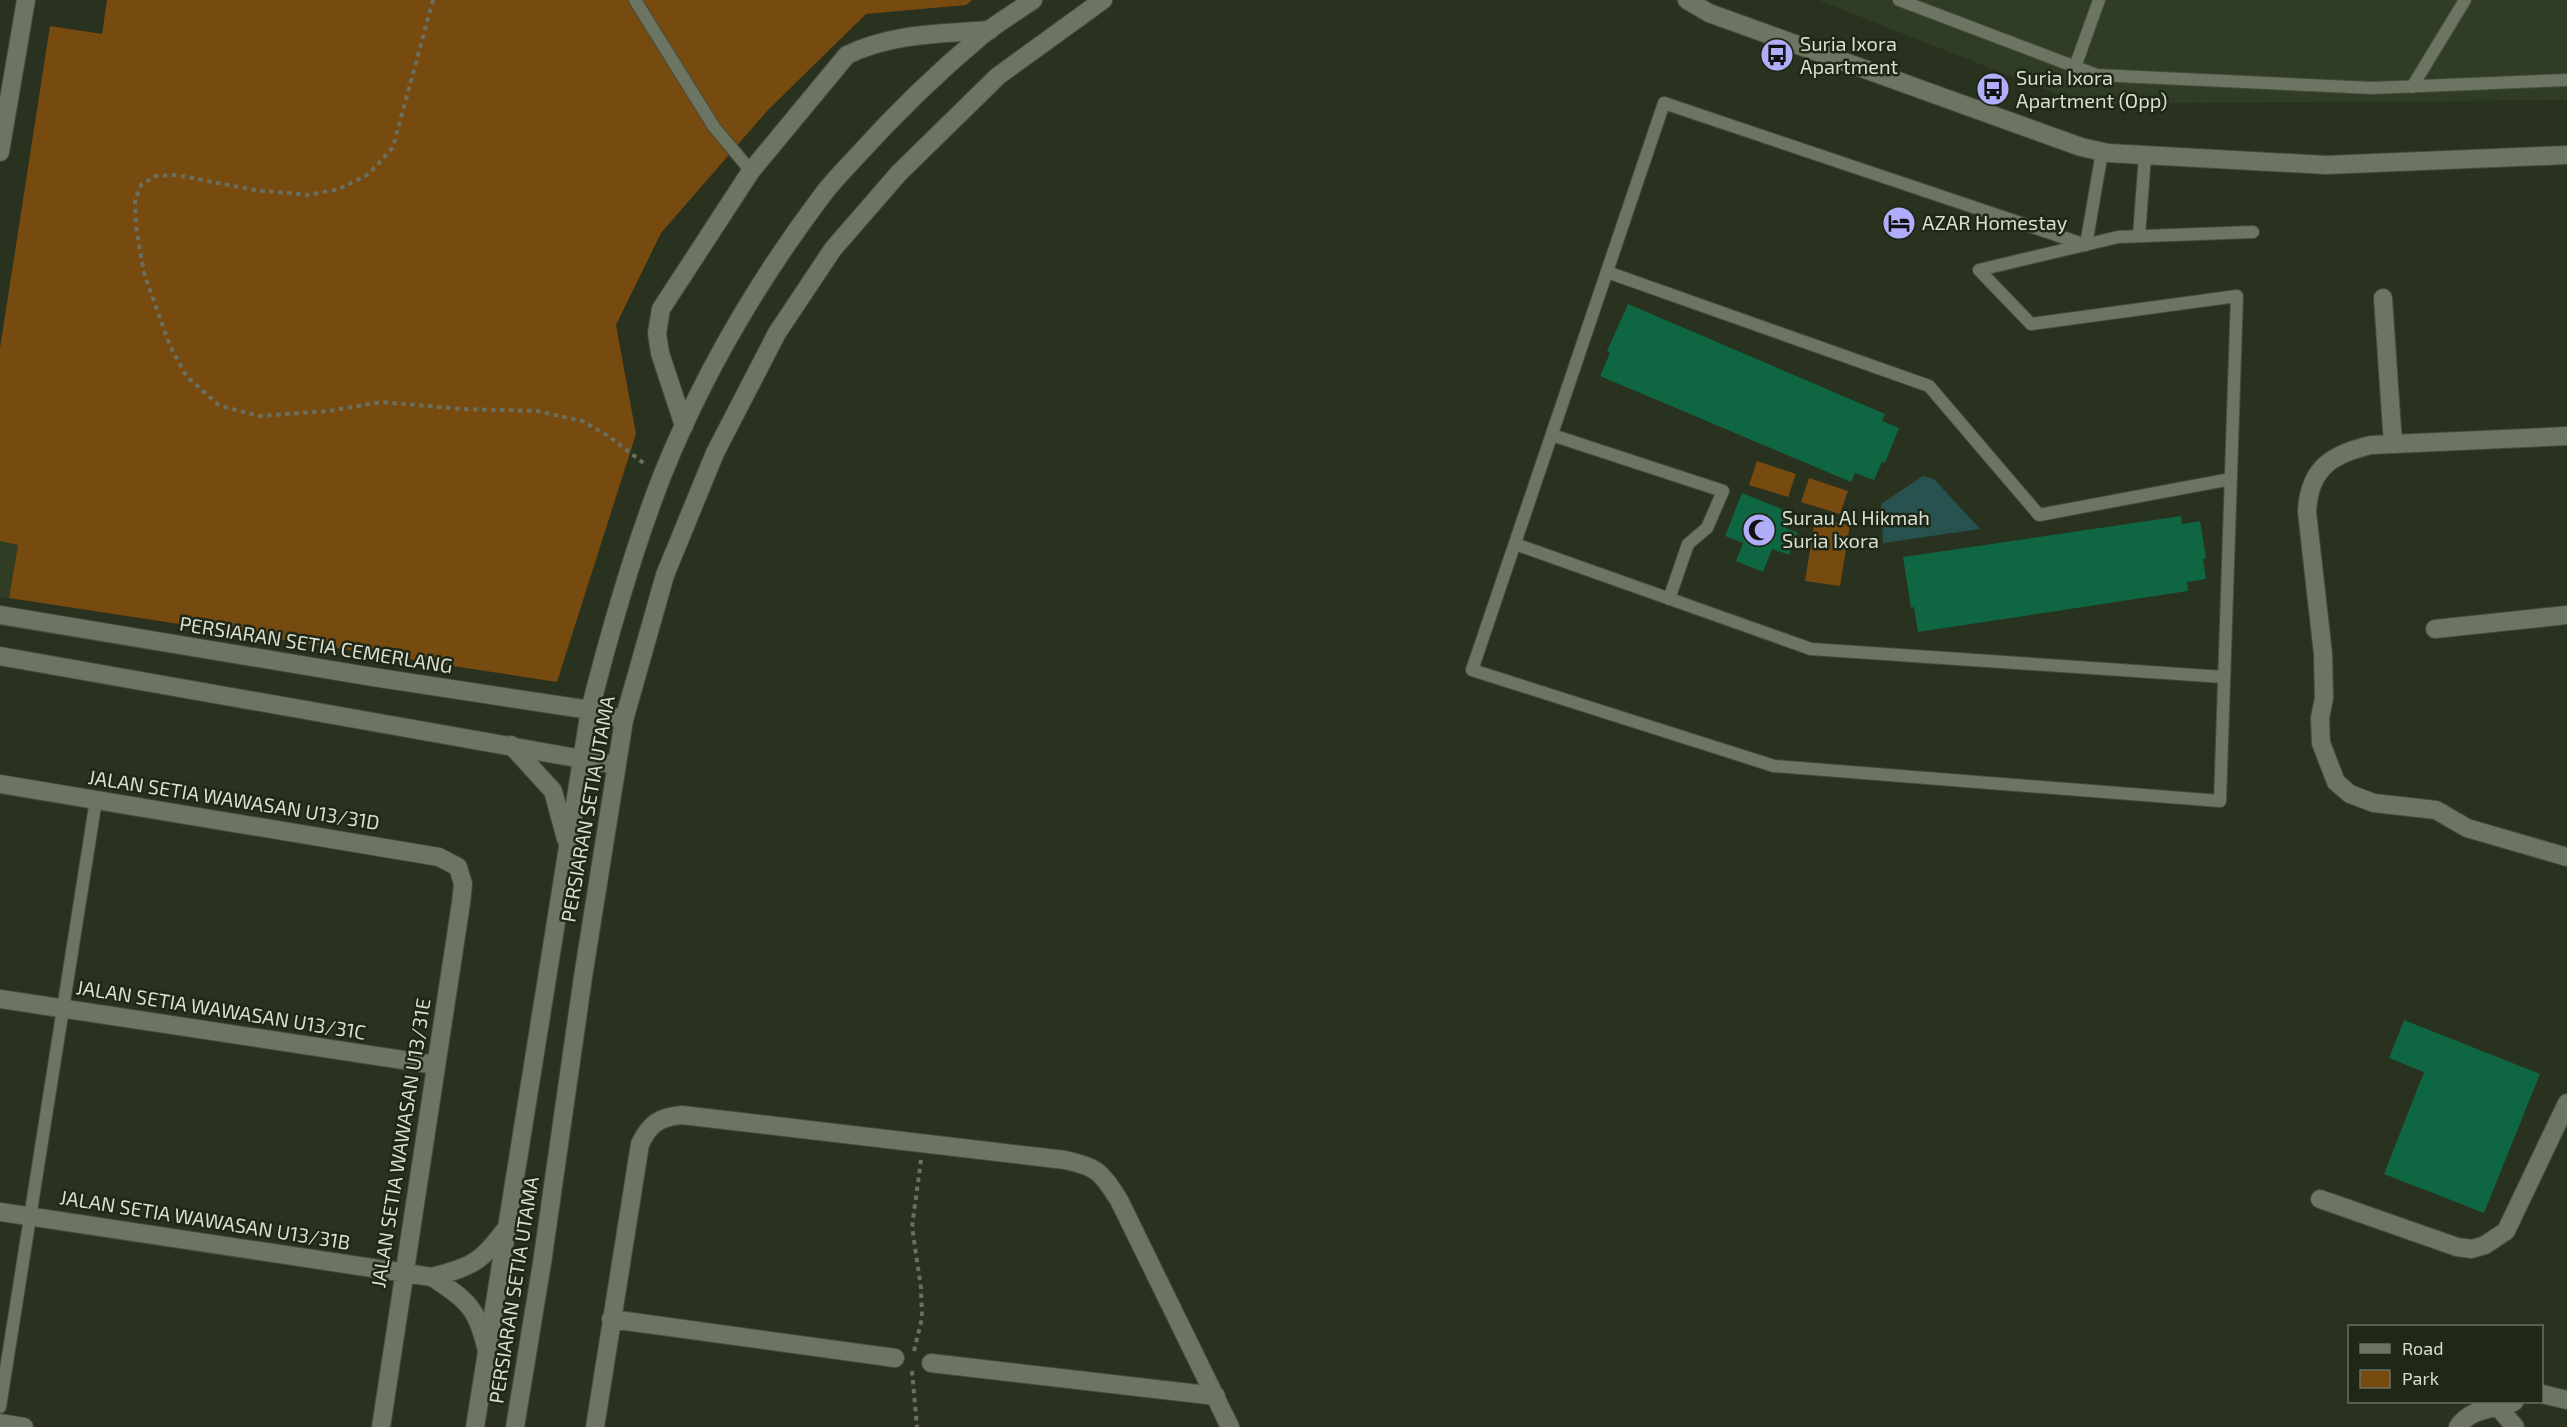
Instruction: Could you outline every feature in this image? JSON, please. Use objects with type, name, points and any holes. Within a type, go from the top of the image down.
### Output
[{"type":"street","points":[[0,153],[26,0]]},
{"type":"street","name":"PERSIARAN SETIA UTAMA","points":[[475,1427],[590,711],[610,632],[635,550],[662,477],[684,426],[723,349],[769,273],[825,192],[886,124],[990,30],[1033,0]]},
{"type":"street","name":"PERSIARAN SETIA UTAMA","points":[[515,1427],[624,720],[665,575],[715,453],[777,333],[826,258],[899,173],[998,76],[1102,0]]},
{"type":"street","points":[[1687,0],[1709,13],[2081,147],[2102,152],[2326,165],[2567,156]]},
{"type":"street","points":[[684,426],[660,353],[657,333],[661,309],[751,171],[847,55],[867,45],[897,37],[990,30]]},
{"type":"street","points":[[2383,298],[2393,444]]},
{"type":"street","points":[[2567,436],[2371,445],[2346,451],[2326,463],[2315,477],[2308,494],[2307,512],[2323,654],[2324,698],[2320,718],[2321,743],[2327,765],[2336,782],[2350,794],[2374,804],[2436,810],[2467,828],[2567,857]]},
{"type":"street","name":"PERSIARAN SETIA CEMERLANG","points":[[0,615],[373,678],[590,711],[624,720]]},
{"type":"street","points":[[2435,629],[2567,615]]},
{"type":"street","points":[[0,656],[616,765]]},
{"type":"street","points":[[510,745],[553,791],[568,847]]},
{"type":"street","name":"JALAN SETIA WAWASAN U13/31D","points":[[0,784],[439,857],[458,867]]},
{"type":"street","name":"JALAN SETIA WAWASAN U13/31E","points":[[381,1427],[464,884],[458,867]]},
{"type":"street","name":"JALAN SETIA WAWASAN U13/31C","points":[[0,999],[436,1065]]},
{"type":"street","points":[[2320,1199],[2457,1247],[2472,1249],[2485,1245],[2506,1231],[2567,1103]]},
{"type":"street","points":[[595,1427],[640,1143],[655,1122],[667,1116],[682,1115],[1065,1160],[1087,1165],[1102,1174],[1119,1200],[1230,1427]]},
{"type":"street","name":"JALAN SETIA WAWASAN U13/31B","points":[[0,1212],[432,1277]]},
{"type":"street","points":[[432,1277],[464,1268],[479,1260],[509,1225]]},
{"type":"street","points":[[432,1277],[461,1297],[473,1309],[488,1353]]},
{"type":"street","points":[[611,1319],[903,1360]]},
{"type":"street","points":[[931,1363],[1216,1396]]},
{"type":"street","points":[[2543,1394],[2567,1400]]},
{"type":"street","points":[[2458,1427],[2464,1417],[2483,1409],[2507,1405],[2515,1427]]},
{"type":"street","points":[[0,1423],[24,1427]]},
{"type":"lane","points":[[635,0],[714,127],[751,171]]},
{"type":"lane","points":[[1899,0],[2097,75],[2373,88],[2566,78]]},
{"type":"lane","points":[[2075,67],[2099,0]]},
{"type":"lane","points":[[2412,87],[2465,0]]},
{"type":"lane","points":[[2086,245],[1664,104],[1472,670],[1774,766],[2220,801],[2237,296],[2031,324],[1979,270],[2086,245],[2118,237],[2253,232]]},
{"type":"lane","points":[[2086,245],[2102,152]]},
{"type":"lane","points":[[2139,236],[2145,155]]},
{"type":"lane","points":[[1607,272],[1929,386],[2039,515],[2231,479]]},
{"type":"lane","points":[[1552,435],[1723,491],[1707,528],[1688,544],[1669,599]]},
{"type":"lane","points":[[1515,544],[1811,649],[2224,677]]},
{"type":"lane","points":[[0,1407],[96,800]]},
{"type":"path","points":[[433,0],[393,147],[369,174],[339,189],[308,195],[255,190],[176,175],[155,176],[141,185],[135,200],[144,273],[170,346],[187,377],[220,406],[260,416],[328,411],[382,402],[462,409],[537,411],[582,421],[607,435],[662,477]]},
{"type":"path","points":[[914,1354],[922,1311],[912,1227],[922,1145]]},
{"type":"path","points":[[903,1360],[917,1427]]},
{"type":"shaded area","points":[[1818,0],[2567,0],[2567,100],[2081,104]]},
{"type":"shaded area","points":[[0,541],[18,545],[9,598],[0,597]]},
{"type":"green space","points":[[107,0],[972,0],[966,5],[866,14],[768,110],[661,233],[616,325],[636,434],[557,682],[9,598],[18,545],[0,541],[0,348],[50,26],[102,34]]},
{"type":"green space","points":[[1757,461],[1796,474],[1788,497],[1749,485]]},
{"type":"green space","points":[[1809,478],[1848,491],[1840,514],[1801,502]]},
{"type":"green space","points":[[1815,519],[1850,525],[1840,586],[1805,581]]},
{"type":"water","points":[[1923,476],[1934,479],[1980,529],[1883,543],[1881,504]]},
{"type":"building","points":[[1628,304],[1885,414],[1882,421],[1899,428],[1885,463],[1882,462],[1874,480],[1855,473],[1851,482],[1600,376],[1610,353],[1607,351]]},
{"type":"building","name":"Surau Al Hikmah Suria Ixora","points":[[1742,493],[1792,513],[1786,528],[1798,533],[1789,555],[1772,549],[1763,572],[1736,561],[1743,543],[1725,536]]},
{"type":"building","points":[[2181,516],[2182,524],[2200,521],[2206,558],[2203,559],[2206,579],[2187,582],[2188,591],[1918,632],[1914,607],[1911,608],[1903,557]]},
{"type":"building","points":[[2404,1020],[2540,1074],[2484,1213],[2384,1174],[2424,1072],[2389,1058]]},
{"type":"place","name":"Suria Ixora Apartment","points":[[1777,55]]},
{"type":"place","name":"Suria Ixora Apartment (Opp)","points":[[1993,89]]},
{"type":"place","name":"AZAR Homestay","points":[[1899,223]]},
{"type":"place","name":"Surau Al Hikmah Suria Ixora","points":[[1759,530]]}]
